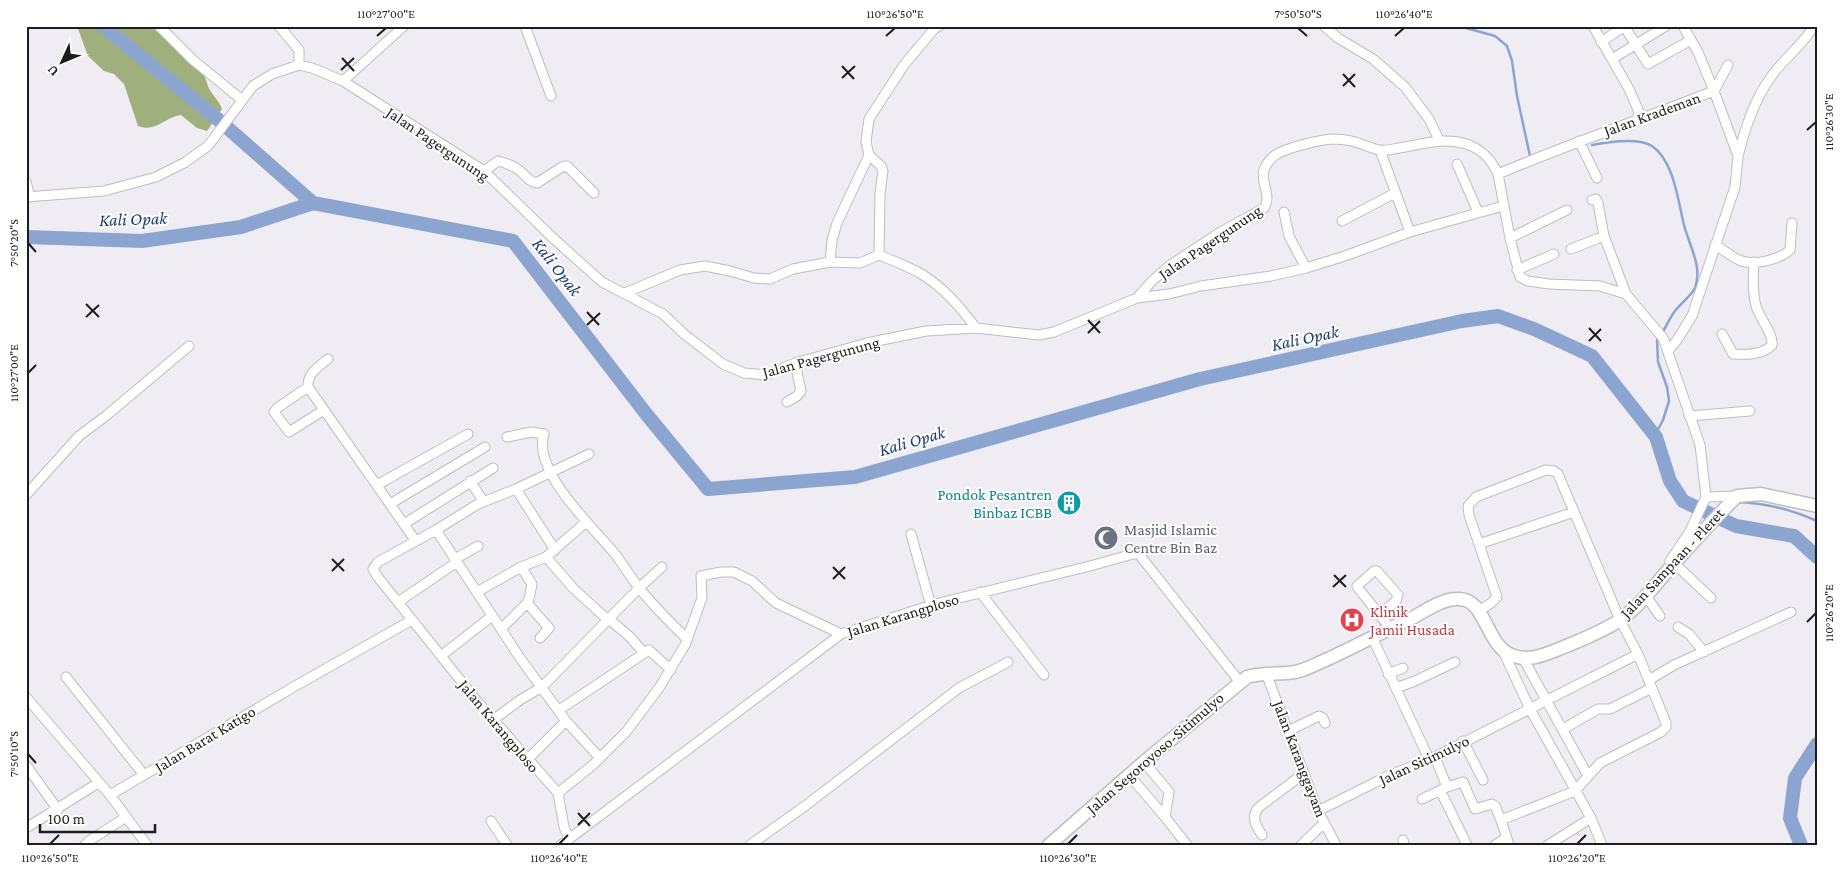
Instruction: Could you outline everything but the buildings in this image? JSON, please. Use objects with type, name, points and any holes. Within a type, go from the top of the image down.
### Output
[{"type":"main road","points":[[1733,500],[1761,494],[1817,506]]},
{"type":"main road","name":"Jalan Sampaan - Pleret","points":[[1523,658],[1535,658],[1548,653],[1620,620],[1650,591],[1674,563],[1694,533],[1733,500]]},
{"type":"main road","points":[[1239,681],[1247,677],[1266,673],[1296,672],[1452,599],[1459,598],[1469,602],[1479,611],[1496,644],[1503,651],[1512,656],[1523,658]]},
{"type":"main road","name":"Jalan Segoroyoso-Sitimulyo","points":[[1049,845],[1239,681]]},
{"type":"street","points":[[158,26],[193,60],[242,100]]},
{"type":"street","points":[[26,182],[28,197],[104,190],[156,177],[184,164],[208,146],[254,86],[272,74],[299,65],[299,50],[279,26]]},
{"type":"street","points":[[525,26],[550,96]]},
{"type":"street","points":[[879,255],[880,193],[883,171],[881,166],[869,155],[866,142],[870,119],[904,65],[934,29],[939,26]]},
{"type":"street","points":[[1324,26],[1345,42],[1373,59],[1405,87],[1429,119],[1439,140]]},
{"type":"street","points":[[1593,26],[1629,89],[1639,112],[1637,121]]},
{"type":"street","points":[[1601,42],[1625,26],[1646,63],[1650,64],[1691,40]]},
{"type":"street","points":[[1612,59],[1666,26]]},
{"type":"street","points":[[1682,26],[1691,40],[1714,91]]},
{"type":"street","points":[[1738,156],[1747,126],[1770,77],[1814,26]]},
{"type":"street","points":[[343,81],[399,28]]},
{"type":"street","name":"Jalan Pagergunung","points":[[299,65],[312,68],[343,81],[484,172],[602,282],[664,314],[684,334],[724,364],[744,373],[766,375],[794,363],[867,343],[926,332],[976,328],[1039,335],[1087,320],[1137,298],[1169,266],[1219,233],[1264,208],[1268,201],[1268,196],[1263,185],[1263,174],[1267,164],[1276,155],[1286,149],[1332,139],[1356,142],[1380,150],[1439,140],[1458,142],[1473,146],[1488,156],[1498,174],[1517,270]]},
{"type":"street","points":[[1714,91],[1728,66]]},
{"type":"street","name":"Jalan Krademan","points":[[1498,174],[1579,141],[1714,91],[1738,156],[1735,188],[1692,316],[1669,350]]},
{"type":"street","points":[[1579,141],[1597,178]]},
{"type":"street","points":[[1380,150],[1410,232]]},
{"type":"street","points":[[830,262],[832,240],[838,223],[869,155]]},
{"type":"street","points":[[484,172],[498,161],[506,163],[520,171],[533,183],[537,183],[562,167],[567,166],[594,193]]},
{"type":"street","points":[[1457,164],[1478,212]]},
{"type":"street","points":[[1342,221],[1395,193]]},
{"type":"street","points":[[1592,200],[1596,200],[1598,203],[1604,236],[1626,294],[1661,335],[1669,350],[1700,445],[1704,500],[1694,533],[1650,591],[1660,616]]},
{"type":"street","points":[[1137,298],[1169,294],[1201,286],[1263,278],[1306,268],[1410,232],[1503,206]]},
{"type":"street","points":[[1510,238],[1567,210]]},
{"type":"street","points":[[1284,212],[1289,236],[1306,268]]},
{"type":"street","points":[[1715,245],[1742,261],[1754,262],[1773,259],[1784,255],[1790,250],[1792,223]]},
{"type":"street","points":[[1572,248],[1604,236]]},
{"type":"street","points":[[1554,254],[1517,270],[1520,277],[1528,281],[1600,286],[1626,294]]},
{"type":"street","points":[[625,293],[680,270],[706,266],[754,278],[770,279],[793,269],[830,262],[860,263],[879,255],[922,274],[943,290],[959,306],[976,328]]},
{"type":"street","points":[[1722,334],[1733,354],[1754,353],[1768,350],[1772,346],[1772,339],[1755,303],[1754,262]]},
{"type":"street","points":[[26,495],[79,436],[189,346]]},
{"type":"street","points":[[328,359],[310,374],[308,387],[416,540],[484,502],[589,454]]},
{"type":"street","points":[[787,402],[801,391],[794,363]]},
{"type":"street","points":[[308,387],[276,409],[274,413],[286,430],[291,432],[324,410]]},
{"type":"street","points":[[1689,416],[1750,411]]},
{"type":"street","points":[[507,437],[531,432],[544,434],[542,446],[551,472],[563,494],[616,556],[639,588],[688,639]]},
{"type":"street","points":[[377,485],[468,434]]},
{"type":"street","points":[[390,504],[485,447]]},
{"type":"street","points":[[404,524],[493,468]]},
{"type":"street","points":[[1479,611],[1491,604],[1497,596],[1469,515],[1468,506],[1473,500],[1546,470],[1558,474],[1620,620],[1638,654],[1666,723],[1664,730],[1600,763],[1581,784],[1501,820]]},
{"type":"street","points":[[470,481],[484,502]]},
{"type":"street","points":[[516,489],[555,550]]},
{"type":"street","points":[[1704,500],[1733,500]]},
{"type":"street","points":[[1479,544],[1574,512]]},
{"type":"street","points":[[477,592],[521,567],[546,557],[586,522]]},
{"type":"street","points":[[436,530],[520,658],[566,721],[600,758]]},
{"type":"street","points":[[911,534],[930,606]]},
{"type":"street","name":"Jalan Karangploso","points":[[416,540],[378,562],[374,569],[377,576],[493,720],[558,793],[565,842]]},
{"type":"street","points":[[398,602],[478,546]]},
{"type":"street","name":"Jalan Karangploso","points":[[565,842],[840,634],[980,592],[1138,553],[1239,681]]},
{"type":"street","points":[[546,557],[574,589],[629,636],[644,653]]},
{"type":"street","points":[[1674,563],[1711,598]]},
{"type":"street","points":[[502,628],[527,603],[532,584],[521,567]]},
{"type":"street","points":[[493,720],[520,700],[542,687],[662,567]]},
{"type":"street","points":[[1379,614],[1396,601],[1398,596],[1377,571],[1374,571],[1357,586],[1379,614],[1391,628]]},
{"type":"street","points":[[558,793],[600,758],[626,732],[670,670],[688,639],[702,598],[701,576],[721,572],[734,572],[752,581],[776,603],[840,634]]},
{"type":"street","points":[[980,592],[1044,675]]},
{"type":"street","points":[[527,603],[549,628],[540,638]]},
{"type":"street","points":[[1563,729],[1598,709],[1610,709],[1650,684],[1674,665],[1791,612]]},
{"type":"street","points":[[441,656],[492,616]]},
{"type":"street","name":"Jalan Barat Katigo","points":[[110,795],[412,620]]},
{"type":"street","points":[[1678,627],[1689,634],[1704,652]]},
{"type":"street","points":[[1372,638],[1388,674],[1432,758],[1467,845]]},
{"type":"street","points":[[559,710],[649,650],[670,670]]},
{"type":"street","points":[[1503,651],[1530,709],[1581,784]]},
{"type":"street","name":"Jalan Sitimulyo","points":[[1318,811],[1388,776],[1432,758],[1638,654]]},
{"type":"street","points":[[1523,658],[1563,729],[1590,818],[1602,845]]},
{"type":"street","points":[[750,845],[805,806],[959,688],[1008,662]]},
{"type":"street","points":[[1396,688],[1455,662]]},
{"type":"street","points":[[1388,674],[1403,668]]},
{"type":"street","name":"Jalan Karanggayam","points":[[1266,673],[1318,811],[1336,845]]},
{"type":"street","points":[[66,677],[144,775]]},
{"type":"street","points":[[26,697],[110,795],[146,845]]},
{"type":"street","points":[[1288,731],[1319,716],[1321,716],[1325,723]]},
{"type":"street","points":[[528,760],[566,721]]},
{"type":"street","points":[[1463,741],[1483,780]]},
{"type":"street","points":[[1144,762],[1169,792],[1165,817]]},
{"type":"street","points":[[26,765],[58,810]]},
{"type":"street","points":[[1262,835],[1254,822],[1254,813],[1303,774]]},
{"type":"street","points":[[1129,775],[1187,845]]},
{"type":"street","points":[[1422,799],[1463,782],[1475,809],[1492,804],[1495,806],[1507,842],[1495,845]]},
{"type":"street","points":[[26,828],[58,810],[98,783]]},
{"type":"street","points":[[85,845],[89,840],[126,817]]},
{"type":"street","points":[[1548,845],[1590,818]]},
{"type":"street","points":[[491,822],[507,845]]},
{"type":"street","points":[[1301,845],[1324,823]]},
{"type":"green space","points":[[77,26],[151,26],[203,74],[209,89],[221,106],[222,109],[207,131],[197,128],[181,115],[150,128],[138,126],[124,84],[114,74],[104,71],[88,56]]},
{"type":"waterway","points":[[103,26],[214,116],[313,203]]},
{"type":"waterway","points":[[1459,26],[1495,36],[1507,46],[1512,61],[1517,96],[1530,156]]},
{"type":"waterway","points":[[1592,145],[1631,141],[1646,143],[1659,153],[1665,161],[1674,182],[1696,264],[1697,280],[1695,288],[1675,311],[1657,340],[1658,362],[1667,387],[1669,401],[1663,420],[1655,435]]},
{"type":"waterway","name":"Kali Opak","points":[[26,237],[142,241],[241,227],[313,203],[513,241],[647,415],[708,489],[855,477],[1200,379],[1462,321],[1498,316],[1534,329],[1592,356],[1656,437],[1670,481],[1683,501],[1736,526],[1794,536],[1817,557]]},
{"type":"waterway","points":[[1738,502],[1778,508],[1817,521]]},
{"type":"waterway","name":"Kali Opak","points":[[1801,845],[1790,818],[1795,778],[1817,744]]},
{"type":"place","name":"Pondok Pesantren Binbaz ICBB","points":[[1069,503]]},
{"type":"place","name":"Masjid Islamic Centre Bin Baz","points":[[1106,538]]},
{"type":"place","name":"Klinik Jamii Husada","points":[[1352,620]]}]
